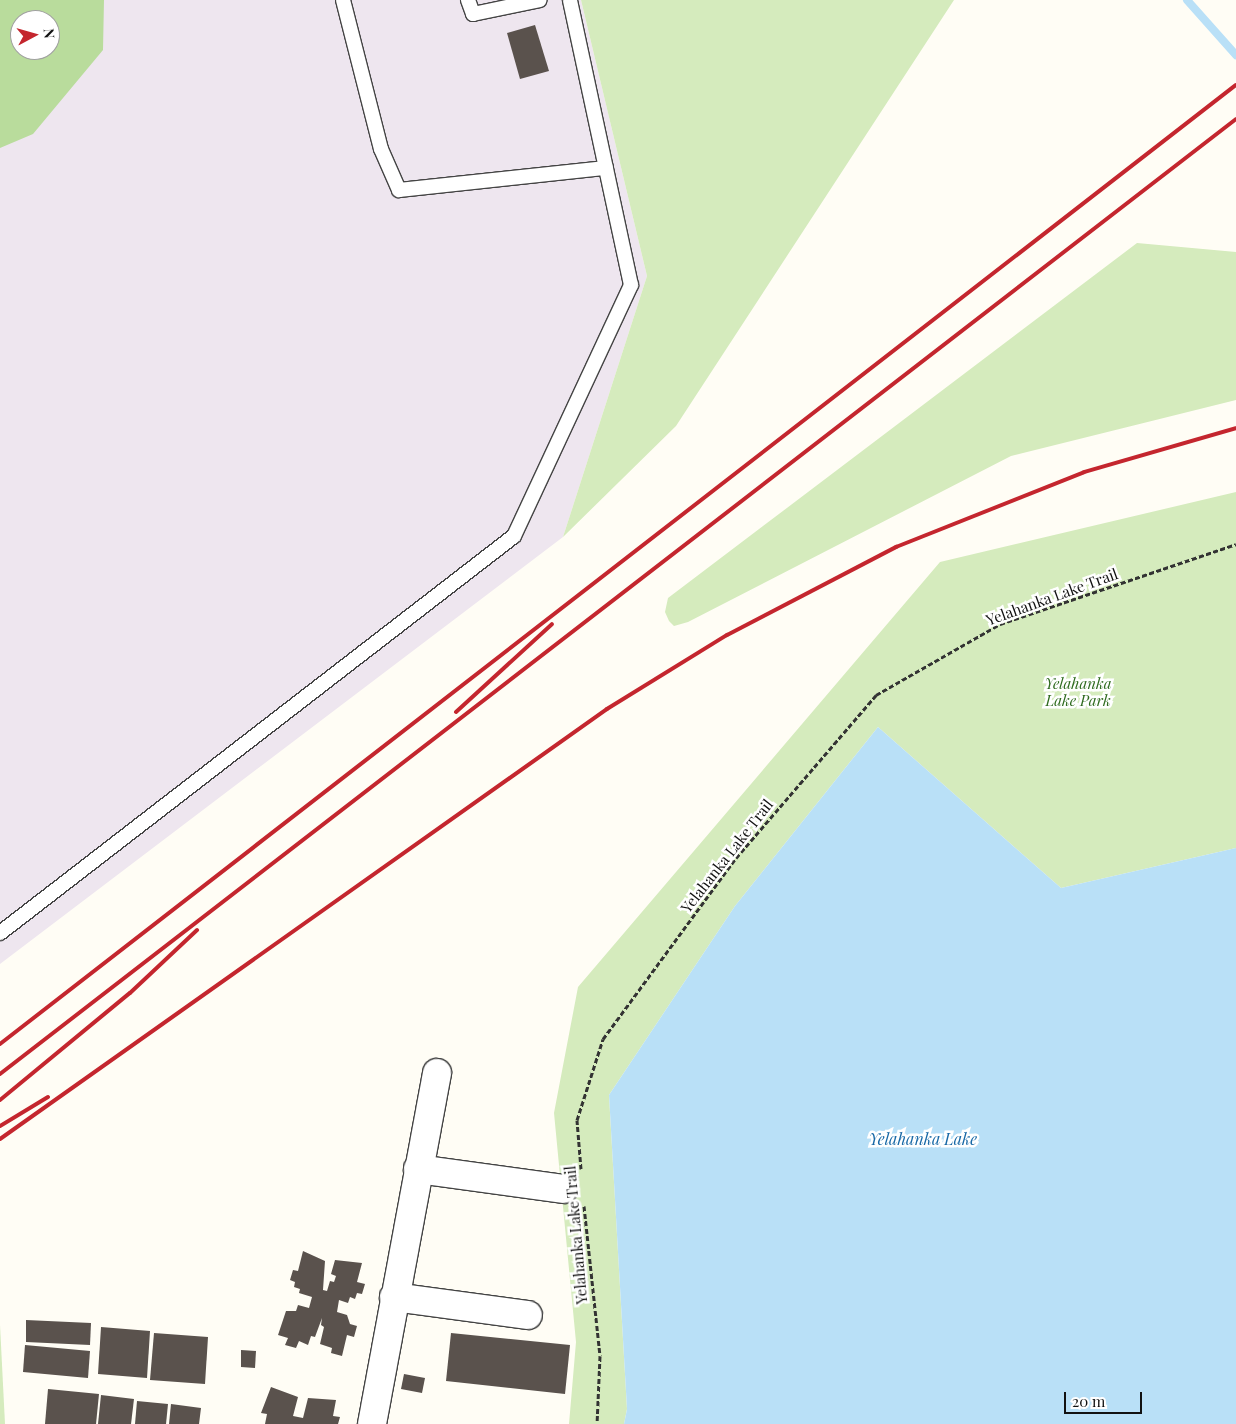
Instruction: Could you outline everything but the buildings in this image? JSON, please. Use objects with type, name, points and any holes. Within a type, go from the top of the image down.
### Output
[{"type":"street","points":[[372,1424],[437,1073]]},
{"type":"street","points":[[418,1169],[577,1188]]},
{"type":"street","points":[[394,1297],[528,1315]]},
{"type":"lane","points":[[343,0],[381,149],[398,190],[606,168]]},
{"type":"lane","points":[[468,0],[472,14],[540,0]]},
{"type":"lane","points":[[0,933],[514,536],[631,285],[570,0]]},
{"type":"path","name":"Yelahanka Lake Trail","points":[[597,1424],[600,1356],[577,1188],[577,1120],[603,1039],[736,858],[876,695],[1000,624],[1236,544]]},
{"type":"shaded area","points":[[0,0],[581,0],[647,276],[563,537],[0,964]]},
{"type":"green space","points":[[0,0],[104,0],[103,50],[33,134],[0,148]]},
{"type":"green space","points":[[581,0],[954,0],[676,426],[563,537],[647,276]]},
{"type":"green space","points":[[1137,243],[1236,252],[1236,400],[1011,456],[688,622],[674,626],[669,621],[665,612],[668,598]]},
{"type":"green space","name":"Yelahanka Lake Park","points":[[1236,492],[1236,848],[1061,888],[878,727],[735,906],[609,1095],[627,1409],[624,1424],[569,1424],[576,1342],[554,1113],[578,987],[940,562]]},
{"type":"green space","points":[[0,1325],[5,1424],[0,1424]]},
{"type":"water","name":"Yelahanka Lake","points":[[878,727],[1061,888],[1236,848],[1236,1424],[624,1424],[627,1409],[609,1095],[735,906]]},
{"type":"waterway","points":[[1187,0],[1236,55]]},
{"type":"railway","points":[[0,1044],[1236,85]]},
{"type":"railway","points":[[0,1074],[1236,119]]},
{"type":"railway","points":[[0,1139],[607,709],[727,635],[896,547],[1084,472],[1236,428]]},
{"type":"railway","points":[[456,712],[552,624]]},
{"type":"railway","points":[[0,1100],[130,993],[197,930]]},
{"type":"railway","points":[[0,1126],[48,1097]]}]
